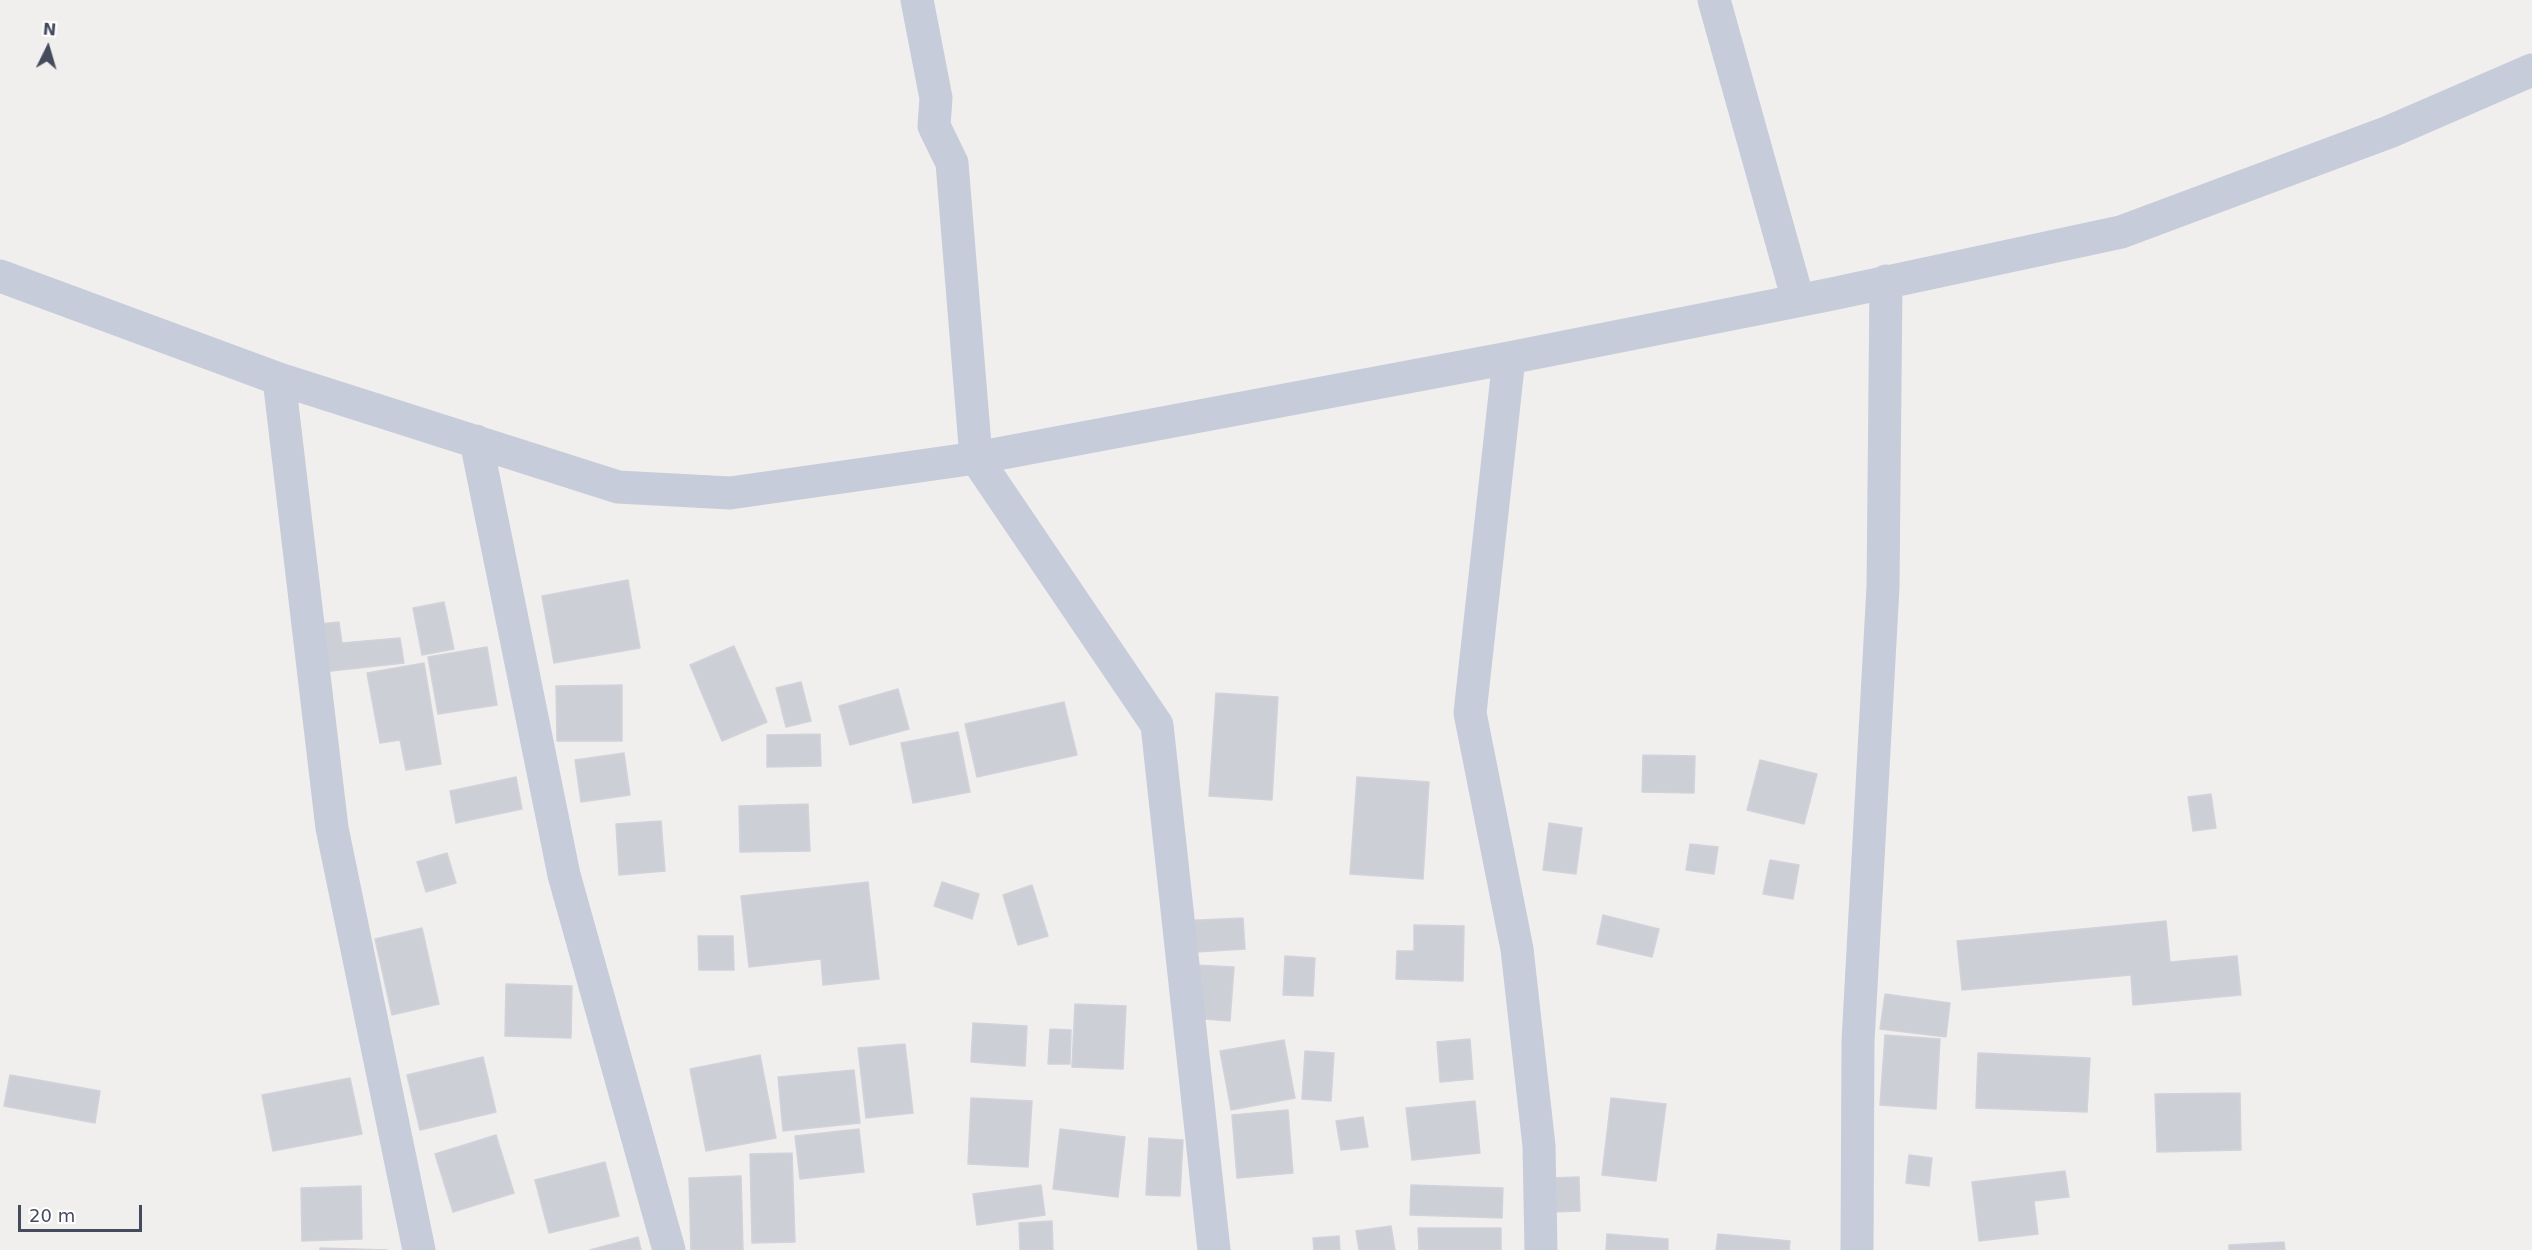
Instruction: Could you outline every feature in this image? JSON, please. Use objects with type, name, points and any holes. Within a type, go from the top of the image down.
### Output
[{"type":"street","points":[[917,0],[936,98],[934,126],[952,163],[976,458],[1157,725],[1214,1250]]},
{"type":"street","points":[[1714,0],[1798,300]]},
{"type":"street","points":[[0,276],[279,379],[618,487],[730,493],[976,458],[1509,358],[2121,232],[2389,132],[2532,70]]},
{"type":"street","points":[[1857,1250],[1858,1041],[1883,587],[1886,281]]},
{"type":"street","points":[[1509,358],[1470,713],[1517,949],[1539,1146],[1541,1250]]},
{"type":"street","points":[[279,379],[332,828],[419,1250]]},
{"type":"street","points":[[476,441],[564,876],[669,1250]]},
{"type":"building","points":[[628,580],[640,648],[554,663],[542,596]]},
{"type":"building","points":[[444,602],[454,649],[422,655],[413,608]]},
{"type":"building","points":[[339,622],[342,643],[400,638],[404,663],[313,673],[308,625]]},
{"type":"building","points":[[734,646],[767,722],[722,741],[690,665]]},
{"type":"building","points":[[487,647],[497,705],[438,714],[428,657]]},
{"type":"building","points":[[424,663],[441,764],[406,770],[400,740],[380,743],[367,673]]},
{"type":"building","points":[[801,682],[811,721],[786,727],[776,688]]},
{"type":"building","points":[[622,685],[622,741],[557,741],[556,686]]},
{"type":"building","points":[[898,689],[909,729],[850,745],[839,706]]},
{"type":"building","points":[[1216,693],[1278,697],[1272,800],[1209,796]]},
{"type":"building","points":[[1064,702],[1077,755],[977,777],[965,724]]},
{"type":"building","points":[[958,732],[970,792],[913,803],[901,743]]},
{"type":"building","points":[[820,734],[821,766],[767,767],[767,735]]},
{"type":"building","points":[[624,753],[630,795],[581,802],[575,760]]},
{"type":"building","points":[[1643,755],[1695,756],[1694,793],[1642,792]]},
{"type":"building","points":[[1760,760],[1817,774],[1804,824],[1747,810]]},
{"type":"building","points":[[516,777],[522,809],[456,823],[450,791]]},
{"type":"building","points":[[1357,777],[1429,782],[1423,879],[1350,874]]},
{"type":"building","points":[[2211,794],[2216,828],[2193,831],[2188,797]]},
{"type":"building","points":[[808,804],[810,851],[740,852],[739,806]]},
{"type":"building","points":[[661,821],[665,871],[619,875],[616,824]]},
{"type":"building","points":[[1549,823],[1582,828],[1576,874],[1543,870]]},
{"type":"building","points":[[1690,844],[1718,847],[1714,874],[1686,870]]},
{"type":"building","points":[[447,853],[456,883],[426,892],[417,862]]},
{"type":"building","points":[[1770,860],[1799,865],[1793,899],[1763,894]]},
{"type":"building","points":[[868,882],[879,979],[823,985],[821,959],[749,967],[741,896]]},
{"type":"building","points":[[942,882],[979,894],[972,919],[934,906]]},
{"type":"building","points":[[1032,885],[1048,936],[1018,945],[1003,895]]},
{"type":"building","points":[[1603,915],[1659,929],[1652,957],[1597,944]]},
{"type":"building","points":[[1243,918],[1245,949],[1180,953],[1178,921]]},
{"type":"building","points":[[2166,921],[2170,962],[2237,956],[2241,995],[2133,1005],[2131,975],[1962,990],[1957,941]]},
{"type":"building","points":[[1414,925],[1464,926],[1463,981],[1396,979],[1397,951],[1414,951]]},
{"type":"building","points":[[422,928],[439,1004],[392,1015],[375,939]]},
{"type":"building","points":[[698,936],[733,936],[734,970],[699,970]]},
{"type":"building","points":[[1285,956],[1315,958],[1313,996],[1283,995]]},
{"type":"building","points":[[1195,965],[1234,967],[1230,1021],[1191,1018]]},
{"type":"building","points":[[506,984],[572,986],[571,1038],[505,1036]]},
{"type":"building","points":[[1885,994],[1950,1003],[1946,1037],[1880,1029]]},
{"type":"building","points":[[1075,1004],[1126,1006],[1123,1069],[1072,1067]]},
{"type":"building","points":[[973,1023],[1027,1026],[1025,1066],[971,1062]]},
{"type":"building","points":[[1050,1029],[1071,1030],[1070,1064],[1048,1064]]},
{"type":"building","points":[[1885,1035],[1940,1039],[1936,1109],[1880,1105]]},
{"type":"building","points":[[1470,1039],[1473,1079],[1440,1082],[1437,1042]]},
{"type":"building","points":[[1284,1040],[1295,1098],[1231,1110],[1220,1051]]},
{"type":"building","points":[[905,1044],[913,1113],[866,1118],[858,1048]]},
{"type":"building","points":[[1305,1051],[1334,1053],[1331,1101],[1302,1099]]},
{"type":"building","points":[[1978,1053],[2090,1058],[2087,1112],[1976,1108]]},
{"type":"building","points":[[760,1055],[776,1138],[706,1151],[690,1069]]},
{"type":"building","points":[[483,1057],[496,1112],[420,1130],[407,1075]]},
{"type":"building","points":[[854,1070],[860,1123],[783,1131],[778,1077]]},
{"type":"building","points":[[10,1075],[100,1091],[95,1123],[4,1106]]},
{"type":"building","points":[[350,1078],[362,1134],[273,1151],[262,1095]]},
{"type":"building","points":[[2240,1093],[2241,1150],[2157,1152],[2155,1094]]},
{"type":"building","points":[[971,1098],[1032,1101],[1028,1167],[968,1164]]},
{"type":"building","points":[[1611,1098],[1666,1104],[1656,1181],[1602,1175]]},
{"type":"building","points":[[1475,1101],[1480,1153],[1412,1160],[1406,1108]]},
{"type":"building","points":[[1288,1110],[1293,1173],[1237,1178],[1232,1115]]},
{"type":"building","points":[[1363,1117],[1368,1147],[1341,1150],[1336,1121]]},
{"type":"building","points":[[859,1129],[864,1172],[800,1179],[795,1136]]},
{"type":"building","points":[[1060,1129],[1125,1137],[1118,1197],[1053,1189]]},
{"type":"building","points":[[496,1135],[514,1193],[453,1212],[435,1154]]},
{"type":"building","points":[[1149,1138],[1183,1140],[1180,1196],[1146,1195]]},
{"type":"building","points":[[792,1153],[795,1242],[752,1243],[750,1154]]},
{"type":"building","points":[[1909,1155],[1932,1158],[1929,1186],[1906,1183]]},
{"type":"building","points":[[605,1162],[619,1216],[549,1233],[535,1180]]},
{"type":"building","points":[[2065,1171],[2069,1197],[2034,1201],[2038,1234],[1979,1241],[1972,1182]]},
{"type":"building","points":[[741,1176],[743,1250],[691,1250],[689,1178]]},
{"type":"building","points":[[1579,1177],[1580,1211],[1551,1212],[1550,1178]]},
{"type":"building","points":[[1041,1185],[1045,1215],[977,1225],[973,1194]]},
{"type":"building","points":[[1411,1185],[1503,1188],[1502,1218],[1410,1215]]},
{"type":"building","points":[[361,1186],[362,1239],[302,1241],[301,1188]]},
{"type":"building","points":[[1052,1221],[1053,1250],[1020,1250],[1019,1223]]},
{"type":"building","points":[[1391,1226],[1395,1250],[1359,1250],[1356,1231]]},
{"type":"building","points":[[1418,1228],[1501,1228],[1501,1250],[1419,1250]]},
{"type":"building","points":[[1607,1234],[1668,1239],[1668,1250],[1606,1250]]},
{"type":"building","points":[[1718,1234],[1790,1241],[1789,1250],[1716,1250]]},
{"type":"building","points":[[1339,1236],[1340,1250],[1314,1250],[1313,1238]]},
{"type":"building","points":[[638,1237],[641,1250],[590,1250]]},
{"type":"building","points":[[2284,1242],[2285,1250],[2229,1250],[2229,1245]]},
{"type":"building","points":[[320,1248],[387,1250],[320,1250]]}]
